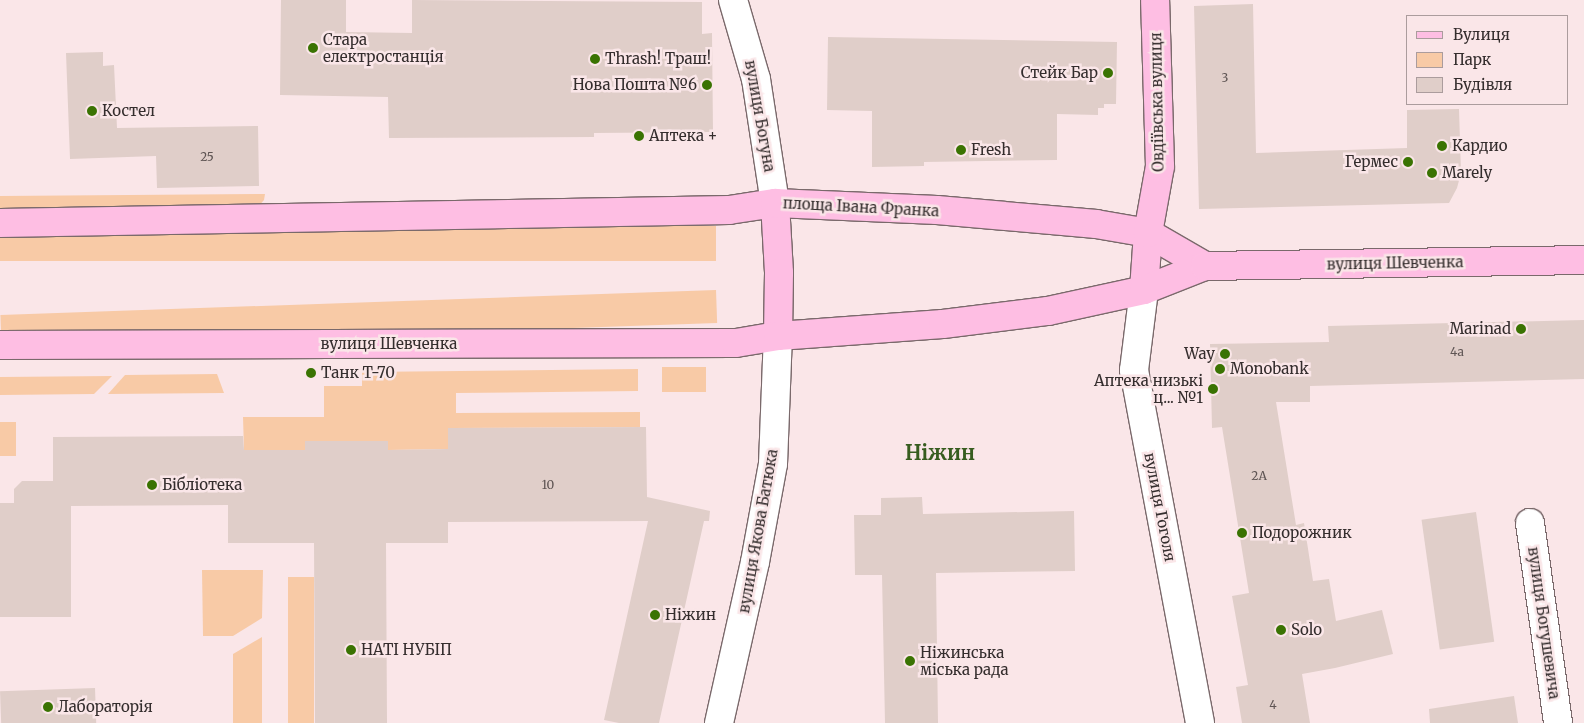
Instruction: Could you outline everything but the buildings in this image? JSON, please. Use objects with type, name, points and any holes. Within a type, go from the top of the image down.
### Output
[{"type":"main road","name":"Овдіївська вулиця","points":[[1148,233],[1160,166],[1155,0]]},
{"type":"main road","points":[[0,224],[729,210],[775,203]]},
{"type":"main road","name":"площа Івана Франка","points":[[778,336],[779,273],[775,203],[947,211],[1096,224],[1148,233],[1205,266]]},
{"type":"main road","points":[[1144,290],[1148,233]]},
{"type":"main road","name":"вулиця Шевченка","points":[[1205,266],[1584,260]]},
{"type":"main road","points":[[778,336],[943,324],[1048,312],[1144,290],[1205,266]]},
{"type":"main road","name":"вулиця Шевченка","points":[[0,345],[736,343],[778,336]]},
{"type":"street","name":"вулиця Богуна","points":[[733,0],[756,79],[775,203]]},
{"type":"street","name":"вулиця Гоголя","points":[[1144,290],[1134,370],[1200,723]]},
{"type":"street","name":"вулиця Якова Батюка","points":[[719,723],[755,562],[773,464],[778,336]]},
{"type":"street","name":"вулиця Богушевича","points":[[1530,523],[1558,723]]},
{"type":"green space","points":[[265,194],[264,200],[257,208],[0,212],[0,196]]},
{"type":"green space","points":[[0,226],[716,226],[716,261],[0,261]]},
{"type":"green space","points":[[716,290],[717,323],[2,348],[0,315]]},
{"type":"green space","points":[[662,367],[706,367],[706,392],[662,392]]},
{"type":"green space","points":[[638,369],[638,391],[456,393],[456,413],[640,412],[640,427],[449,428],[448,449],[388,450],[388,441],[305,450],[244,450],[243,417],[324,417],[324,386],[362,386],[362,372]]},
{"type":"green space","points":[[217,374],[224,393],[108,394],[125,375]]},
{"type":"green space","points":[[112,376],[94,394],[0,395],[0,377]]},
{"type":"green space","points":[[0,422],[16,422],[16,456],[0,456]]},
{"type":"green space","points":[[202,570],[263,570],[262,618],[233,636],[203,636]]},
{"type":"green space","points":[[288,577],[314,577],[314,723],[288,723]]},
{"type":"green space","points":[[262,637],[262,723],[233,723],[233,654]]},
{"type":"place","name":"Cтара електростанція","points":[[313,48]]},
{"type":"place","name":"Thrash! Траш!","points":[[595,59]]},
{"type":"place","name":"Стейк Бар","points":[[1108,73]]},
{"type":"place","name":"Нова Пошта №6","points":[[707,85]]},
{"type":"place","name":"Костел","points":[[92,111]]},
{"type":"place","name":"Аптека +","points":[[639,136]]},
{"type":"place","name":"Кардио","points":[[1442,146]]},
{"type":"place","name":"Fresh","points":[[961,150]]},
{"type":"place","name":"Гермес","points":[[1408,162]]},
{"type":"place","name":"Marely","points":[[1432,173]]},
{"type":"place","name":"Marinad","points":[[1521,329]]},
{"type":"place","name":"Way","points":[[1225,354]]},
{"type":"place","name":"Monobank","points":[[1220,369]]},
{"type":"place","name":"Танк Т-70","points":[[311,373]]},
{"type":"place","name":"Аптека низькі ц... №1","points":[[1213,389]]},
{"type":"place","name":"Бібліотека","points":[[152,485]]},
{"type":"place","name":"Подорожник","points":[[1242,533]]},
{"type":"place","name":"Ніжин","points":[[655,615]]},
{"type":"place","name":"Solo","points":[[1281,630]]},
{"type":"place","name":"НАТІ НУБІП","points":[[351,650]]},
{"type":"place","name":"Ніжинська міська рада","points":[[910,661]]},
{"type":"place","name":"Лабораторія","points":[[48,707]]},
{"type":"district","name":"Ніжин","points":[[940,452]]}]
